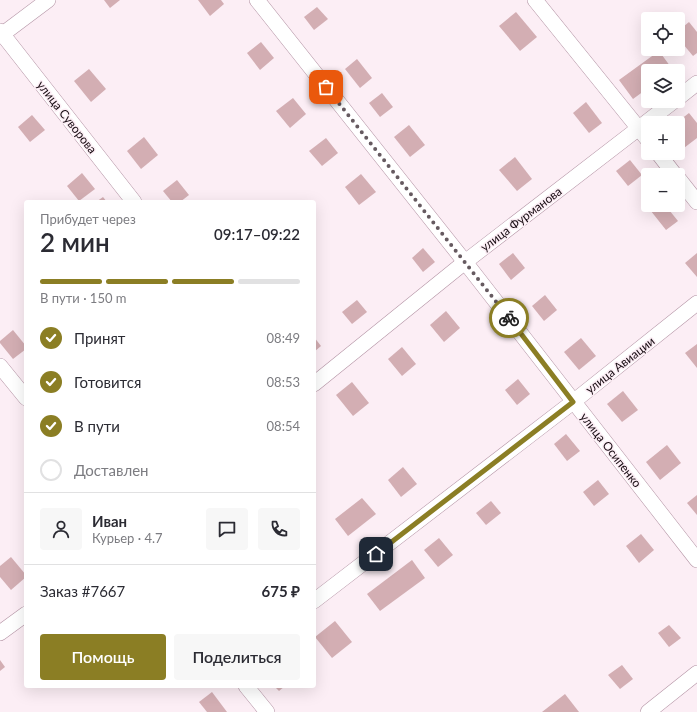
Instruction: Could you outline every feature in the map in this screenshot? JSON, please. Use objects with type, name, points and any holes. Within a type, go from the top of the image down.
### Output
[{"type":"street","points":[[1,34],[48,0]]},
{"type":"street","name":"улица Осипенко","points":[[257,0],[466,262],[573,402],[697,560]]},
{"type":"street","points":[[536,0],[641,131]]},
{"type":"street","name":"улица Суворова","points":[[1,34],[132,200]]},
{"type":"street","points":[[685,92],[697,83]]},
{"type":"street","name":"улица Фурманова","points":[[661,116],[668,108]]},
{"type":"street","name":"улица Фурманова","points":[[316,382],[466,262],[641,137]]},
{"type":"street","points":[[663,160],[670,168]]},
{"type":"street","points":[[685,187],[697,202]]},
{"type":"street","name":"улица Авиации","points":[[316,599],[573,402],[697,303]]},
{"type":"street","points":[[0,366],[24,396]]},
{"type":"street","points":[[0,633],[24,615]]},
{"type":"street","points":[[648,712],[697,673]]},
{"type":"street","points":[[248,688],[267,712]]},
{"type":"building","points":[[104,0],[120,0],[110,8]]},
{"type":"building","points":[[198,0],[221,0],[224,4],[210,16]]},
{"type":"building","points":[[317,7],[328,19],[314,30],[304,17]]},
{"type":"building","points":[[516,12],[537,37],[520,51],[499,26]]},
{"type":"building","points":[[689,22],[697,32],[697,53],[693,56],[685,46],[685,25]]},
{"type":"building","points":[[261,42],[274,58],[260,70],[247,53]]},
{"type":"building","points":[[652,56],[663,56],[669,64],[641,64]]},
{"type":"building","points":[[357,59],[372,78],[360,88],[345,69]]},
{"type":"building","points":[[641,64],[641,93],[633,99],[619,80]]},
{"type":"building","points":[[89,69],[106,89],[91,102],[74,81]]},
{"type":"building","points":[[382,93],[393,107],[380,117],[369,103]]},
{"type":"building","points":[[293,98],[306,114],[290,128],[276,111]]},
{"type":"building","points":[[586,102],[602,123],[589,133],[573,113]]},
{"type":"building","points":[[689,113],[697,123],[697,138],[685,147],[685,116]]},
{"type":"building","points":[[32,115],[45,130],[30,142],[18,127]]},
{"type":"building","points":[[409,125],[425,145],[410,157],[394,137]]},
{"type":"building","points":[[144,137],[158,155],[141,169],[127,151]]},
{"type":"building","points":[[326,138],[338,153],[322,166],[309,151]]},
{"type":"building","points":[[515,157],[532,179],[517,191],[499,170]]},
{"type":"building","points":[[630,160],[641,176],[628,186],[616,171]]},
{"type":"building","points":[[82,173],[95,189],[78,200],[67,186]]},
{"type":"building","points":[[361,174],[376,192],[359,205],[345,187]]},
{"type":"building","points":[[177,180],[189,195],[183,200],[170,200],[163,191]]},
{"type":"building","points":[[652,212],[671,212],[678,221],[666,230]]},
{"type":"building","points":[[423,248],[435,262],[423,272],[412,258]]},
{"type":"building","points":[[513,253],[525,268],[511,280],[499,264]]},
{"type":"building","points":[[697,253],[697,277],[685,263]]},
{"type":"building","points":[[545,295],[557,310],[544,321],[532,306]]},
{"type":"building","points":[[357,300],[367,312],[352,324],[342,312]]},
{"type":"building","points":[[446,311],[460,328],[444,342],[430,325]]},
{"type":"building","points":[[13,330],[24,344],[24,351],[13,359],[0,341]]},
{"type":"building","points":[[581,338],[596,356],[579,370],[564,352]]},
{"type":"building","points":[[316,340],[321,346],[316,350]]},
{"type":"building","points":[[697,344],[697,368],[685,353]]},
{"type":"building","points":[[402,347],[416,364],[402,376],[388,359]]},
{"type":"building","points":[[518,379],[530,394],[517,405],[505,390]]},
{"type":"building","points":[[352,382],[369,403],[353,416],[336,395]]},
{"type":"building","points":[[623,391],[638,410],[622,422],[607,404]]},
{"type":"building","points":[[566,434],[580,451],[567,461],[554,444]]},
{"type":"building","points":[[667,445],[681,463],[660,480],[646,462]]},
{"type":"building","points":[[403,467],[417,484],[401,497],[388,480]]},
{"type":"building","points":[[598,480],[609,494],[594,506],[583,492]]},
{"type":"building","points":[[697,495],[697,515],[687,503]]},
{"type":"building","points":[[362,498],[376,514],[348,536],[335,519]]},
{"type":"building","points":[[491,501],[501,513],[486,525],[476,513]]},
{"type":"building","points":[[641,534],[654,550],[639,563],[626,546]]},
{"type":"building","points":[[439,538],[453,555],[438,567],[424,550]]},
{"type":"building","points":[[11,557],[24,573],[24,579],[11,590],[0,577],[0,566]]},
{"type":"building","points":[[412,560],[425,578],[380,611],[367,594]]},
{"type":"building","points":[[335,621],[352,642],[332,658],[316,638],[316,636]]},
{"type":"building","points":[[669,625],[681,638],[669,647],[658,633]]},
{"type":"building","points":[[0,660],[5,667],[0,671]]},
{"type":"building","points":[[622,665],[633,679],[620,689],[608,675]]},
{"type":"building","points":[[212,692],[227,712],[207,712],[199,702]]},
{"type":"building","points":[[565,694],[579,712],[542,712]]},
{"type":"way so far","points":[[326,87],[509,318]]},
{"type":"route","points":[[376,554],[573,402],[509,318]]}]
